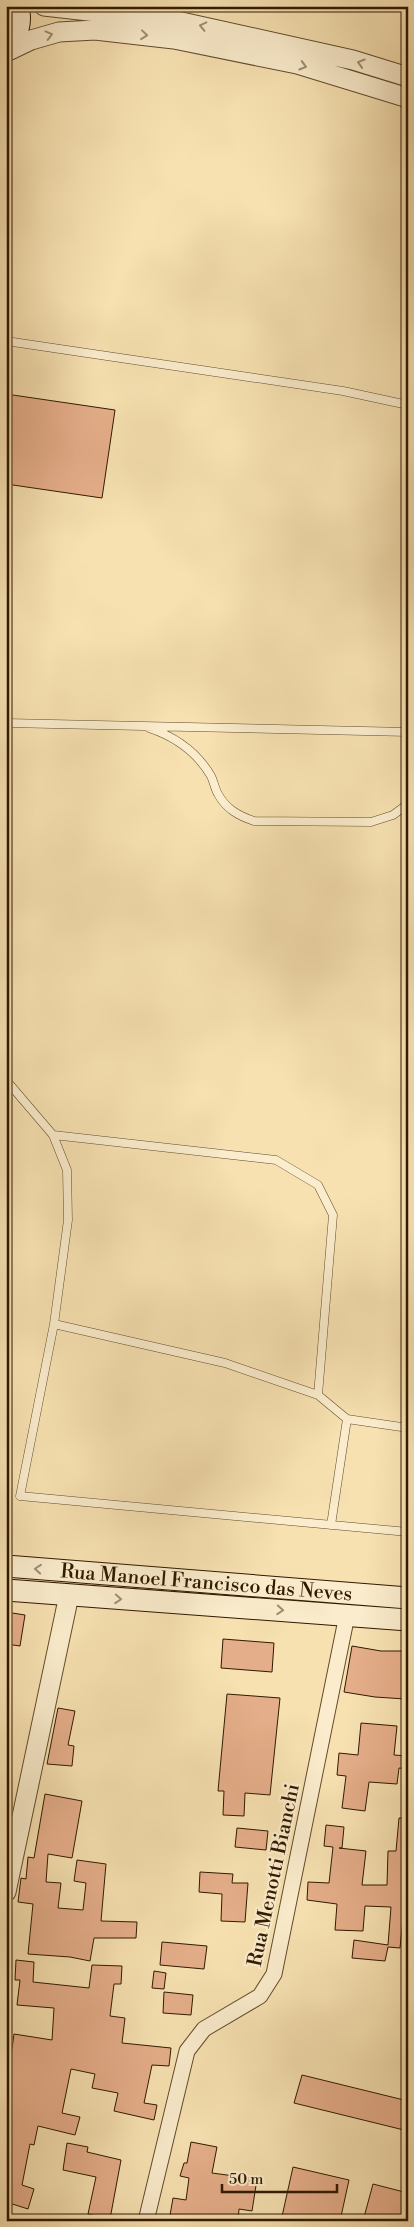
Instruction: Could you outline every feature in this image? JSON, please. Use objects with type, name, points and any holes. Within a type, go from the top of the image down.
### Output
[{"type":"main road","points":[[6,51],[18,30],[20,15],[18,6]]},
{"type":"main road","name":"Rua Manoel Francisco das Neves","points":[[6,1566],[408,1598]]},
{"type":"main road","name":"Rua Manoel Francisco das Neves","points":[[6,1590],[408,1620]]},
{"type":"street","points":[[44,6],[177,21],[353,60],[408,77]]},
{"type":"street","points":[[6,51],[30,40],[59,32],[95,30],[174,39],[297,64],[408,98]]},
{"type":"street","points":[[6,1892],[69,1595]]},
{"type":"street","name":"Rua Menotti Bianchi","points":[[146,2221],[186,2051],[204,2029],[260,1996],[274,1974],[347,1615]]},
{"type":"lane","points":[[6,341],[343,391],[408,405]]},
{"type":"lane","points":[[6,764],[7,723],[408,732]]},
{"type":"lane","points":[[140,725],[170,735],[194,753],[212,777],[217,794],[226,807],[239,816],[254,821],[371,822],[393,815],[408,804]]},
{"type":"lane","points":[[6,1080],[53,1135],[66,1170],[68,1220],[54,1324],[20,1496],[408,1532]]},
{"type":"lane","points":[[53,1135],[276,1160],[318,1185],[333,1216],[318,1395]]},
{"type":"lane","points":[[54,1324],[225,1364],[318,1395],[347,1420],[408,1428]]},
{"type":"lane","points":[[331,1525],[347,1420]]},
{"type":"building","points":[[6,394],[115,410],[102,498],[6,484]]},
{"type":"building","points":[[6,1612],[25,1615],[20,1646],[6,1644]]},
{"type":"building","points":[[223,1639],[274,1643],[272,1672],[221,1668]]},
{"type":"building","points":[[352,1646],[381,1651],[407,1651],[405,1699],[344,1692]]},
{"type":"building","points":[[227,1694],[280,1698],[270,1795],[245,1793],[244,1816],[223,1815],[224,1791],[218,1791]]},
{"type":"building","points":[[58,1708],[75,1711],[68,1745],[74,1746],[72,1766],[47,1764]]},
{"type":"building","points":[[361,1723],[397,1726],[394,1755],[408,1756],[408,1769],[399,1768],[397,1784],[369,1782],[365,1811],[342,1808],[346,1776],[337,1775],[339,1753],[358,1755]]},
{"type":"building","points":[[45,1794],[82,1801],[72,1858],[48,1854],[46,1882],[61,1883],[58,1908],[83,1910],[86,1883],[74,1881],[77,1860],[106,1864],[101,1921],[137,1922],[136,1938],[94,1938],[90,1961],[70,1957],[28,1954],[33,1904],[18,1902],[21,1878],[26,1879],[28,1857],[34,1858]]},
{"type":"building","points":[[399,1818],[408,1818],[408,1908],[404,1908],[400,1948],[388,1947],[385,1961],[352,1958],[354,1940],[388,1945],[391,1907],[365,1906],[363,1931],[335,1930],[337,1904],[307,1900],[308,1882],[329,1883],[333,1847],[324,1846],[326,1825],[344,1827],[342,1848],[339,1848],[366,1851],[362,1885],[387,1885],[388,1851],[396,1851]]},
{"type":"building","points":[[237,1828],[268,1831],[266,1850],[235,1847]]},
{"type":"building","points":[[200,1872],[233,1874],[232,1883],[248,1883],[245,1922],[221,1921],[222,1894],[199,1892]]},
{"type":"building","points":[[162,1942],[207,1946],[204,1969],[160,1965]]},
{"type":"building","points":[[16,1960],[34,1962],[33,1982],[89,1988],[92,1965],[122,1966],[121,1984],[114,1984],[110,2016],[125,2018],[122,2043],[171,2048],[169,2066],[152,2065],[144,2103],[157,2105],[154,2120],[114,2111],[118,2093],[92,2088],[95,2074],[71,2069],[62,2113],[80,2117],[75,2135],[38,2126],[34,2145],[30,2144],[22,2185],[34,2189],[28,2209],[6,2202],[6,2055],[11,2056],[14,2034],[52,2040],[54,2008],[17,2005],[20,1980],[15,1980]]},
{"type":"building","points":[[154,1971],[166,1973],[164,1989],[152,1988]]},
{"type":"building","points":[[164,1992],[193,1995],[191,2015],[163,2013]]},
{"type":"building","points":[[302,2075],[408,2101],[408,2131],[294,2103]]},
{"type":"building","points":[[191,2142],[217,2147],[212,2173],[257,2179],[252,2211],[239,2209],[238,2221],[169,2221],[173,2198],[186,2200],[189,2178],[180,2176],[184,2163],[187,2163]]},
{"type":"building","points":[[67,2143],[88,2147],[87,2152],[121,2160],[110,2219],[88,2214],[96,2177],[63,2170]]},
{"type":"building","points":[[293,2167],[349,2180],[340,2221],[281,2221]]},
{"type":"building","points":[[373,2184],[408,2193],[408,2221],[363,2221]]}]
